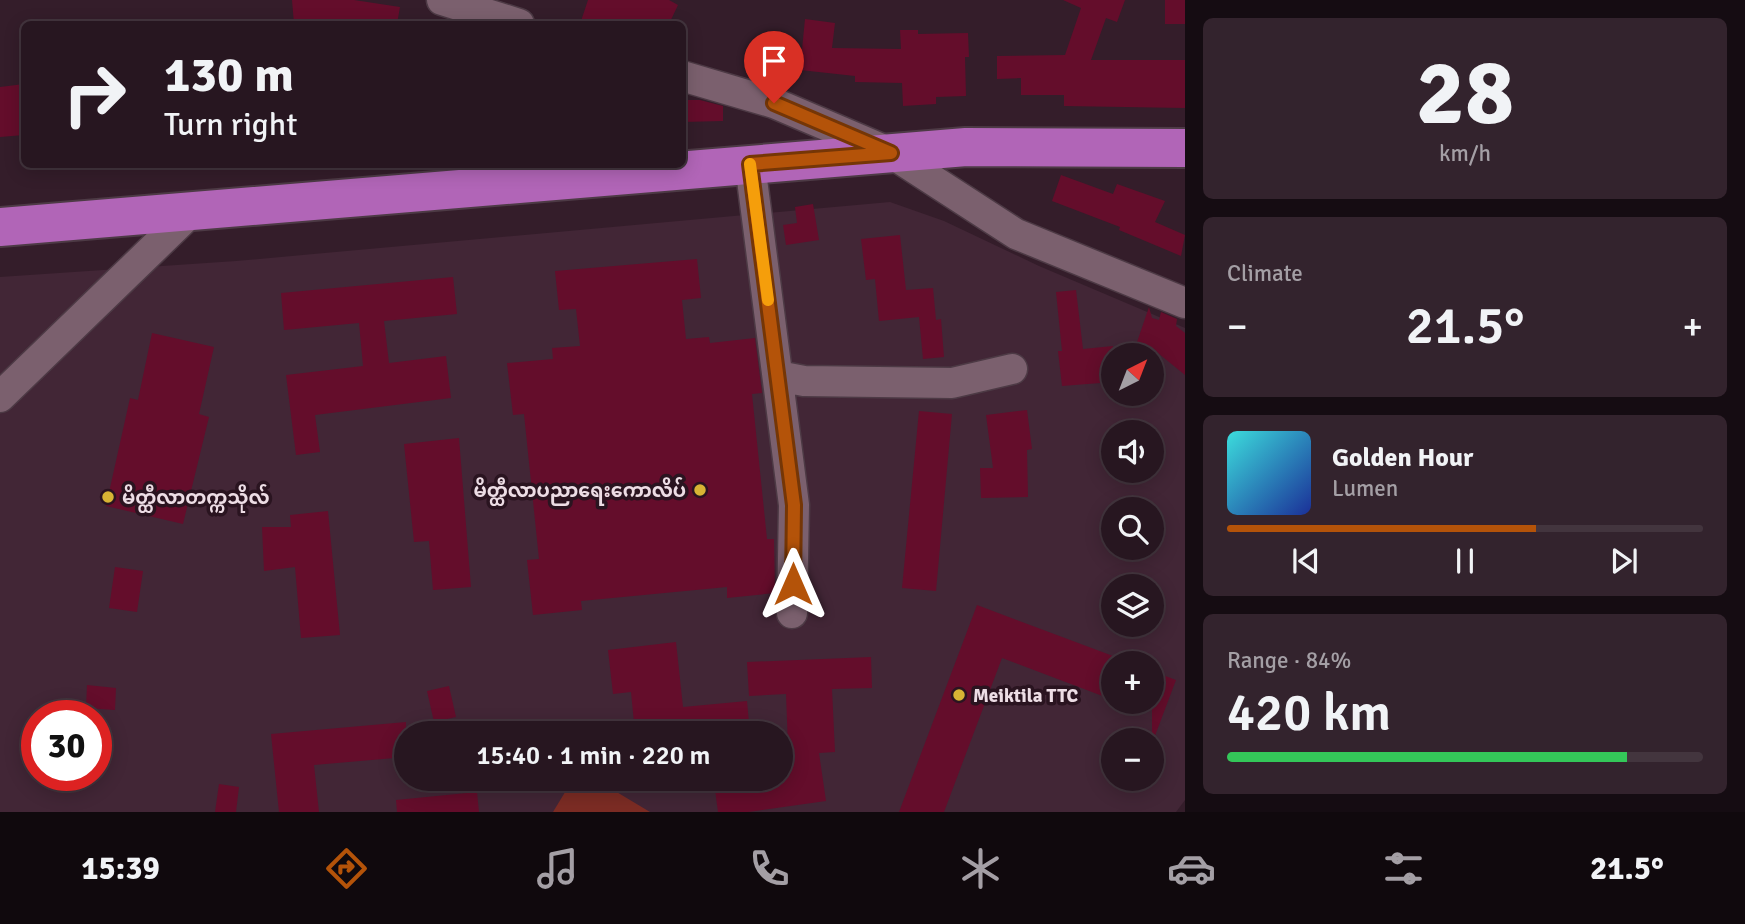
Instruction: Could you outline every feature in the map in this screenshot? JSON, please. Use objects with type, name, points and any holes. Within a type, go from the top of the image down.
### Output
[{"type":"highway","points":[[0,227],[891,153],[1022,145],[1185,149]]},
{"type":"street","points":[[457,2],[511,21]]},
{"type":"street","points":[[686,77],[774,103],[891,153],[1016,234],[1185,303]]},
{"type":"street","points":[[750,164],[794,505],[792,613]]},
{"type":"street","points":[[0,397],[194,209]]},
{"type":"street","points":[[778,376],[804,381],[952,383],[1012,369]]},
{"type":"shaded area","name":"မိတ္ထီလာပညာရေးကောလိပ်","points":[[890,202],[944,221],[1039,266],[1185,328],[1185,800],[1176,812],[0,812],[0,277],[236,261]]},
{"type":"shaded area","points":[[566,791],[615,791],[650,812],[553,812]]},
{"type":"building","points":[[292,0],[354,0],[400,7],[398,21],[294,21]]},
{"type":"building","points":[[588,0],[669,0],[678,5],[670,21],[581,21]]},
{"type":"building","points":[[1063,0],[1125,0],[1117,22],[1106,18],[1091,60],[1185,60],[1185,108],[1064,106],[1064,95],[1021,95],[1021,78],[997,79],[997,56],[1065,55],[1081,8]]},
{"type":"building","points":[[1165,0],[1185,0],[1185,24],[1165,24]]},
{"type":"building","points":[[805,19],[835,23],[832,48],[901,49],[900,30],[918,30],[918,34],[968,33],[969,57],[965,57],[966,96],[936,97],[936,104],[903,106],[902,83],[855,82],[855,76],[800,70]]},
{"type":"building","points":[[21,84],[21,135],[0,137],[0,87]]},
{"type":"building","points":[[686,100],[700,100],[723,106],[723,121],[686,122]]},
{"type":"building","points":[[1061,175],[1113,194],[1117,184],[1165,201],[1155,222],[1185,235],[1181,256],[1119,230],[1120,227],[1052,201]]},
{"type":"building","points":[[813,204],[819,240],[786,245],[783,225],[797,223],[795,207]]},
{"type":"building","points":[[900,235],[906,290],[933,288],[936,320],[941,319],[944,357],[923,359],[919,317],[879,321],[875,279],[866,280],[861,239]]},
{"type":"building","points":[[697,259],[701,298],[682,300],[686,339],[709,337],[710,343],[755,338],[762,393],[752,394],[767,539],[774,539],[775,593],[727,598],[727,587],[581,601],[582,610],[533,615],[527,560],[539,559],[524,414],[513,415],[507,363],[553,359],[552,348],[580,346],[576,309],[559,310],[555,271]]},
{"type":"building","points":[[453,277],[457,314],[384,321],[389,363],[446,356],[451,398],[315,415],[320,452],[296,455],[286,375],[363,366],[359,323],[284,330],[281,293]]},
{"type":"building","points":[[1076,290],[1083,349],[1101,347],[1101,383],[1062,386],[1058,351],[1062,351],[1056,292]]},
{"type":"building","points":[[1149,307],[1152,318],[1159,320],[1161,312],[1177,319],[1176,326],[1185,333],[1185,375],[1164,358],[1164,343],[1137,343]]},
{"type":"building","points":[[152,333],[214,347],[199,414],[209,417],[183,524],[106,506],[130,398],[138,400]]},
{"type":"building","points":[[1027,410],[1032,449],[1027,450],[1028,497],[981,498],[980,468],[993,468],[986,415]]},
{"type":"building","points":[[919,411],[952,414],[936,591],[902,588]]},
{"type":"building","points":[[459,438],[471,587],[433,590],[429,541],[414,542],[404,444]]},
{"type":"building","points":[[328,511],[340,635],[301,638],[295,567],[264,571],[262,527],[291,527],[290,515]]},
{"type":"building","points":[[115,567],[143,571],[137,612],[109,608]]},
{"type":"building","points":[[977,605],[1101,652],[1101,695],[1002,658],[944,812],[899,812]]},
{"type":"building","points":[[676,642],[683,707],[747,701],[749,721],[634,721],[631,692],[613,694],[608,650]]},
{"type":"building","points":[[871,657],[872,688],[832,689],[835,752],[819,753],[826,801],[748,812],[718,812],[715,791],[793,791],[793,721],[787,721],[786,694],[749,696],[747,662]]},
{"type":"building","points":[[1164,676],[1176,680],[1164,712]]},
{"type":"building","points":[[87,685],[116,688],[115,710],[112,710],[112,700],[86,700]]},
{"type":"building","points":[[449,686],[456,717],[434,721],[427,691]]},
{"type":"building","points":[[1152,714],[1163,714],[1158,728],[1152,728]]},
{"type":"building","points":[[394,723],[394,758],[314,765],[319,812],[279,812],[271,734]]},
{"type":"building","points":[[219,784],[239,787],[236,812],[215,812]]},
{"type":"building","points":[[477,792],[479,812],[397,812],[396,800]]},
{"type":"slow traffic","points":[[750,164],[768,300]]},
{"type":"place","name":"မိတ္ထီလာပညာရေးကောလိပ်","points":[[700,490]]},
{"type":"place","name":"မိတ္ထီလာတက္ကသိုလ်","points":[[108,497]]},
{"type":"place","name":"Meiktila TTC","points":[[959,695]]},
{"type":"route","points":[[774,103],[891,153],[750,164],[794,505],[793,584]]}]
